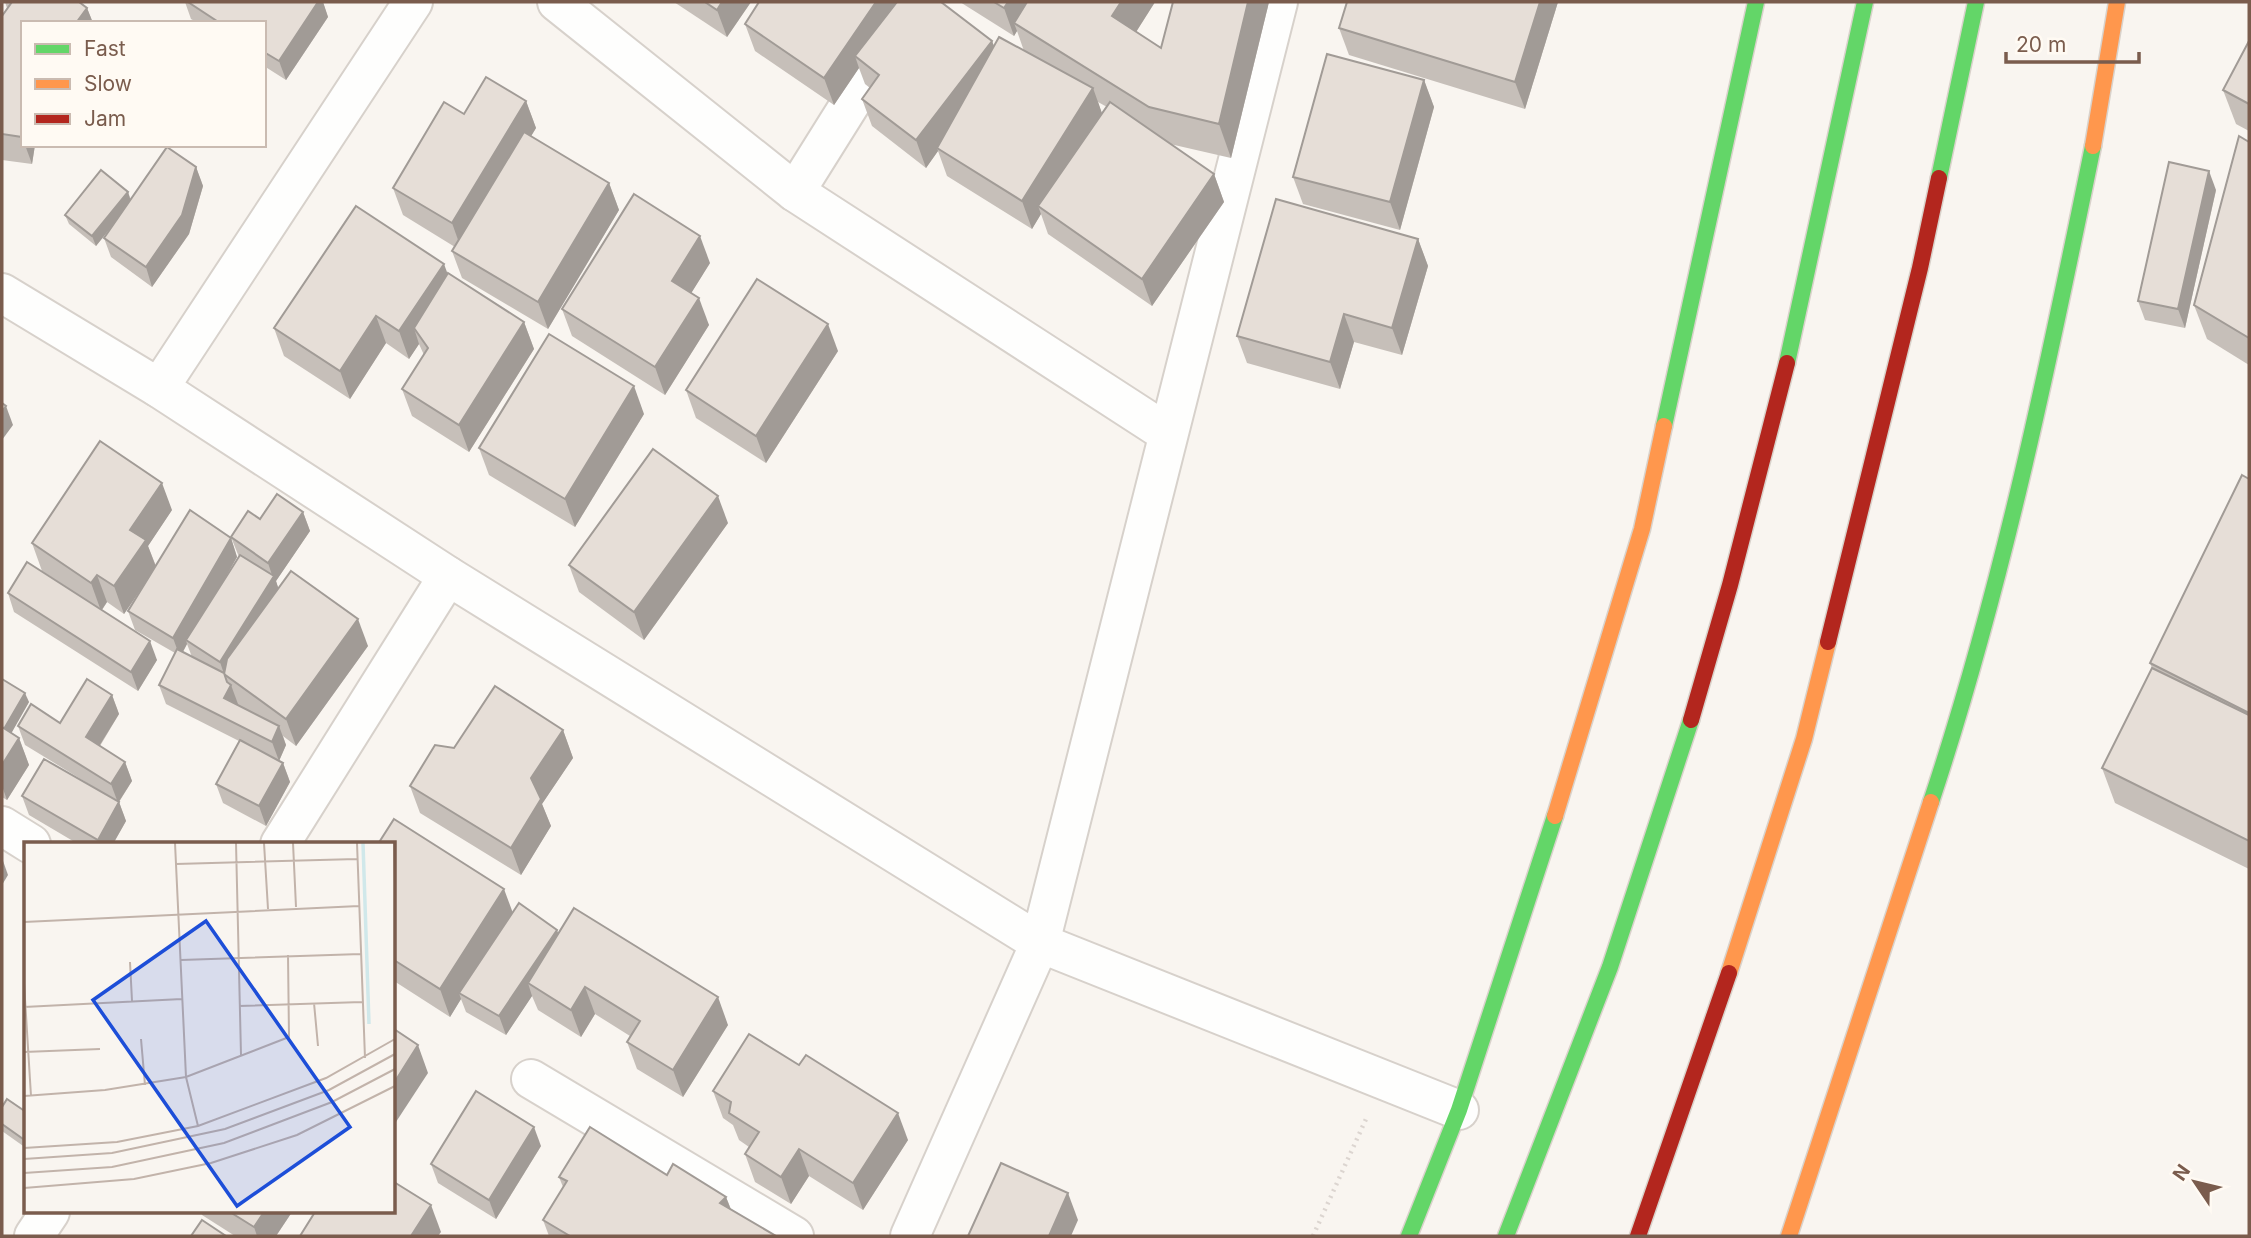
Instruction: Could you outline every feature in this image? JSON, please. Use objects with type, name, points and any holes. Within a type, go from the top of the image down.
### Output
[{"type":"main road","points":[[1409,1236],[1459,1110],[1547,841],[1642,528],[1756,2]]},
{"type":"main road","points":[[1506,1236],[1624,928],[1702,681],[1825,205],[1865,2]]},
{"type":"main road","points":[[1638,1236],[1720,1003],[1804,739],[1920,268],[1976,2]]},
{"type":"main road","points":[[1789,1236],[1952,739],[2030,446],[2097,128],[2117,2]]},
{"type":"street","points":[[159,388],[413,2]]},
{"type":"street","points":[[557,2],[794,191],[1167,433]]},
{"type":"street","points":[[794,191],[914,2]]},
{"type":"street","points":[[910,1236],[1040,943],[1278,2]]},
{"type":"street","points":[[2,293],[159,388],[447,576],[1040,943],[1383,1082],[1459,1110]]},
{"type":"street","points":[[281,842],[447,576]]},
{"type":"street","points":[[2,826],[28,842]]},
{"type":"street","points":[[531,1079],[794,1236]]},
{"type":"street","points":[[34,1236],[49,1214]]},
{"type":"path","points":[[1313,1236],[1383,1082]]},
{"type":"building","points":[[12,2],[79,2],[87,8],[77,21],[21,21],[21,137],[2,134],[2,16]]},
{"type":"building","points":[[188,2],[318,2],[279,61],[266,53],[266,21],[217,21]]},
{"type":"building","points":[[705,2],[722,2],[717,10]]},
{"type":"building","points":[[759,2],[876,2],[824,78],[745,24]]},
{"type":"building","points":[[897,2],[941,2],[992,41],[916,140],[862,99],[879,75],[855,56]]},
{"type":"building","points":[[994,2],[1008,2],[1004,8]]},
{"type":"building","points":[[1027,2],[1121,2],[1112,16],[1161,48],[1173,2],[1248,2],[1219,124],[1149,107],[1014,23]]},
{"type":"building","points":[[1347,2],[1540,2],[1515,82],[1339,28]]},
{"type":"building","points":[[999,37],[1093,88],[1022,201],[937,148]]},
{"type":"building","points":[[2249,41],[2249,104],[2223,90]]},
{"type":"building","points":[[1327,54],[1424,80],[1390,202],[1293,177]]},
{"type":"building","points":[[486,77],[526,101],[452,223],[393,188],[444,102],[464,114]]},
{"type":"building","points":[[1110,102],[1214,174],[1142,279],[1038,206]]},
{"type":"building","points":[[524,132],[609,183],[538,302],[452,251]]},
{"type":"building","points":[[2239,136],[2249,142],[2249,338],[2194,305]]},
{"type":"building","points":[[167,147],[196,167],[182,215],[146,267],[104,238]]},
{"type":"building","points":[[2169,162],[2209,171],[2178,309],[2138,301]]},
{"type":"building","points":[[101,170],[128,192],[92,236],[65,215]]},
{"type":"building","points":[[634,194],[700,236],[672,281],[699,298],[655,367],[562,309]]},
{"type":"building","points":[[1276,199],[1418,239],[1392,328],[1344,314],[1330,362],[1237,336]]},
{"type":"building","points":[[356,206],[444,264],[399,331],[376,316],[340,371],[274,328]]},
{"type":"building","points":[[448,273],[524,322],[459,425],[402,389],[428,348],[414,328]]},
{"type":"building","points":[[757,279],[828,324],[756,436],[686,390]]},
{"type":"building","points":[[549,334],[634,386],[565,499],[479,448]]},
{"type":"building","points":[[100,441],[162,483],[130,530],[146,540],[114,586],[97,575],[91,583],[32,543]]},
{"type":"building","points":[[653,449],[718,496],[634,612],[569,565]]},
{"type":"building","points":[[2242,475],[2249,479],[2249,713],[2150,663]]},
{"type":"building","points":[[277,494],[303,512],[268,563],[231,537],[248,511],[260,519]]},
{"type":"building","points":[[190,510],[231,538],[173,638],[128,611]]},
{"type":"building","points":[[240,555],[274,576],[220,662],[186,640]]},
{"type":"building","points":[[27,562],[150,641],[131,672],[8,593]]},
{"type":"building","points":[[291,571],[358,619],[286,719],[224,674],[227,659]]},
{"type":"building","points":[[177,649],[224,673],[231,685],[224,698],[279,726],[272,742],[159,685]]},
{"type":"building","points":[[2152,668],[2249,715],[2249,841],[2102,768]]},
{"type":"building","points":[[2,679],[25,693],[4,729],[2,727]]},
{"type":"building","points":[[87,679],[112,695],[86,737],[125,762],[111,784],[18,726],[31,704],[60,723]]},
{"type":"building","points":[[495,686],[563,730],[531,778],[541,799],[511,848],[410,786],[435,745],[454,748]]},
{"type":"building","points":[[2,727],[19,738],[2,765]]},
{"type":"building","points":[[240,740],[283,763],[259,806],[216,784]]},
{"type":"building","points":[[44,759],[119,802],[98,840],[22,796]]},
{"type":"building","points":[[394,819],[504,889],[440,989],[396,961],[396,842],[379,842]]},
{"type":"building","points":[[519,903],[557,930],[499,1016],[459,993]]},
{"type":"building","points":[[574,908],[718,997],[673,1070],[627,1042],[640,1021],[585,987],[571,1010],[528,983]]},
{"type":"building","points":[[396,1030],[418,1045],[396,1080]]},
{"type":"building","points":[[749,1034],[799,1065],[806,1055],[898,1113],[853,1183],[799,1149],[781,1177],[745,1154],[759,1132],[729,1113],[731,1102],[713,1091]]},
{"type":"building","points":[[476,1091],[534,1127],[489,1200],[431,1164]]},
{"type":"building","points":[[7,1099],[24,1111],[24,1140],[2,1124],[2,1107]]},
{"type":"building","points":[[590,1127],[667,1175],[673,1164],[726,1197],[720,1203],[776,1236],[570,1236],[543,1220],[567,1181],[559,1177]]},
{"type":"building","points":[[1001,1163],[1068,1193],[1049,1236],[968,1236]]},
{"type":"building","points":[[396,1183],[431,1205],[411,1236],[300,1236],[314,1214],[396,1214]]},
{"type":"building","points":[[233,1214],[263,1214],[254,1227]]},
{"type":"building","points":[[202,1220],[226,1236],[191,1236]]},
{"type":"traffic: fast","points":[[1664,426],[1756,2]]},
{"type":"traffic: fast","points":[[1787,363],[1865,2]]},
{"type":"traffic: fast","points":[[1939,178],[1976,2]]},
{"type":"traffic: fast","points":[[1931,802],[2002,559],[2041,394],[2093,146]]},
{"type":"traffic: fast","points":[[1506,1236],[1610,967],[1691,720]]},
{"type":"traffic: fast","points":[[1409,1236],[1459,1110],[1555,816]]},
{"type":"traffic: slow","points":[[2093,146],[2117,2]]},
{"type":"traffic: slow","points":[[1555,816],[1642,529],[1664,426]]},
{"type":"traffic: slow","points":[[1729,973],[1804,739],[1828,642]]},
{"type":"traffic: slow","points":[[1789,1236],[1931,802]]},
{"type":"traffic: jam","points":[[1828,642],[1920,268],[1939,178]]},
{"type":"traffic: jam","points":[[1691,720],[1730,585],[1787,363]]},
{"type":"traffic: jam","points":[[1638,1236],[1729,973]]}]
